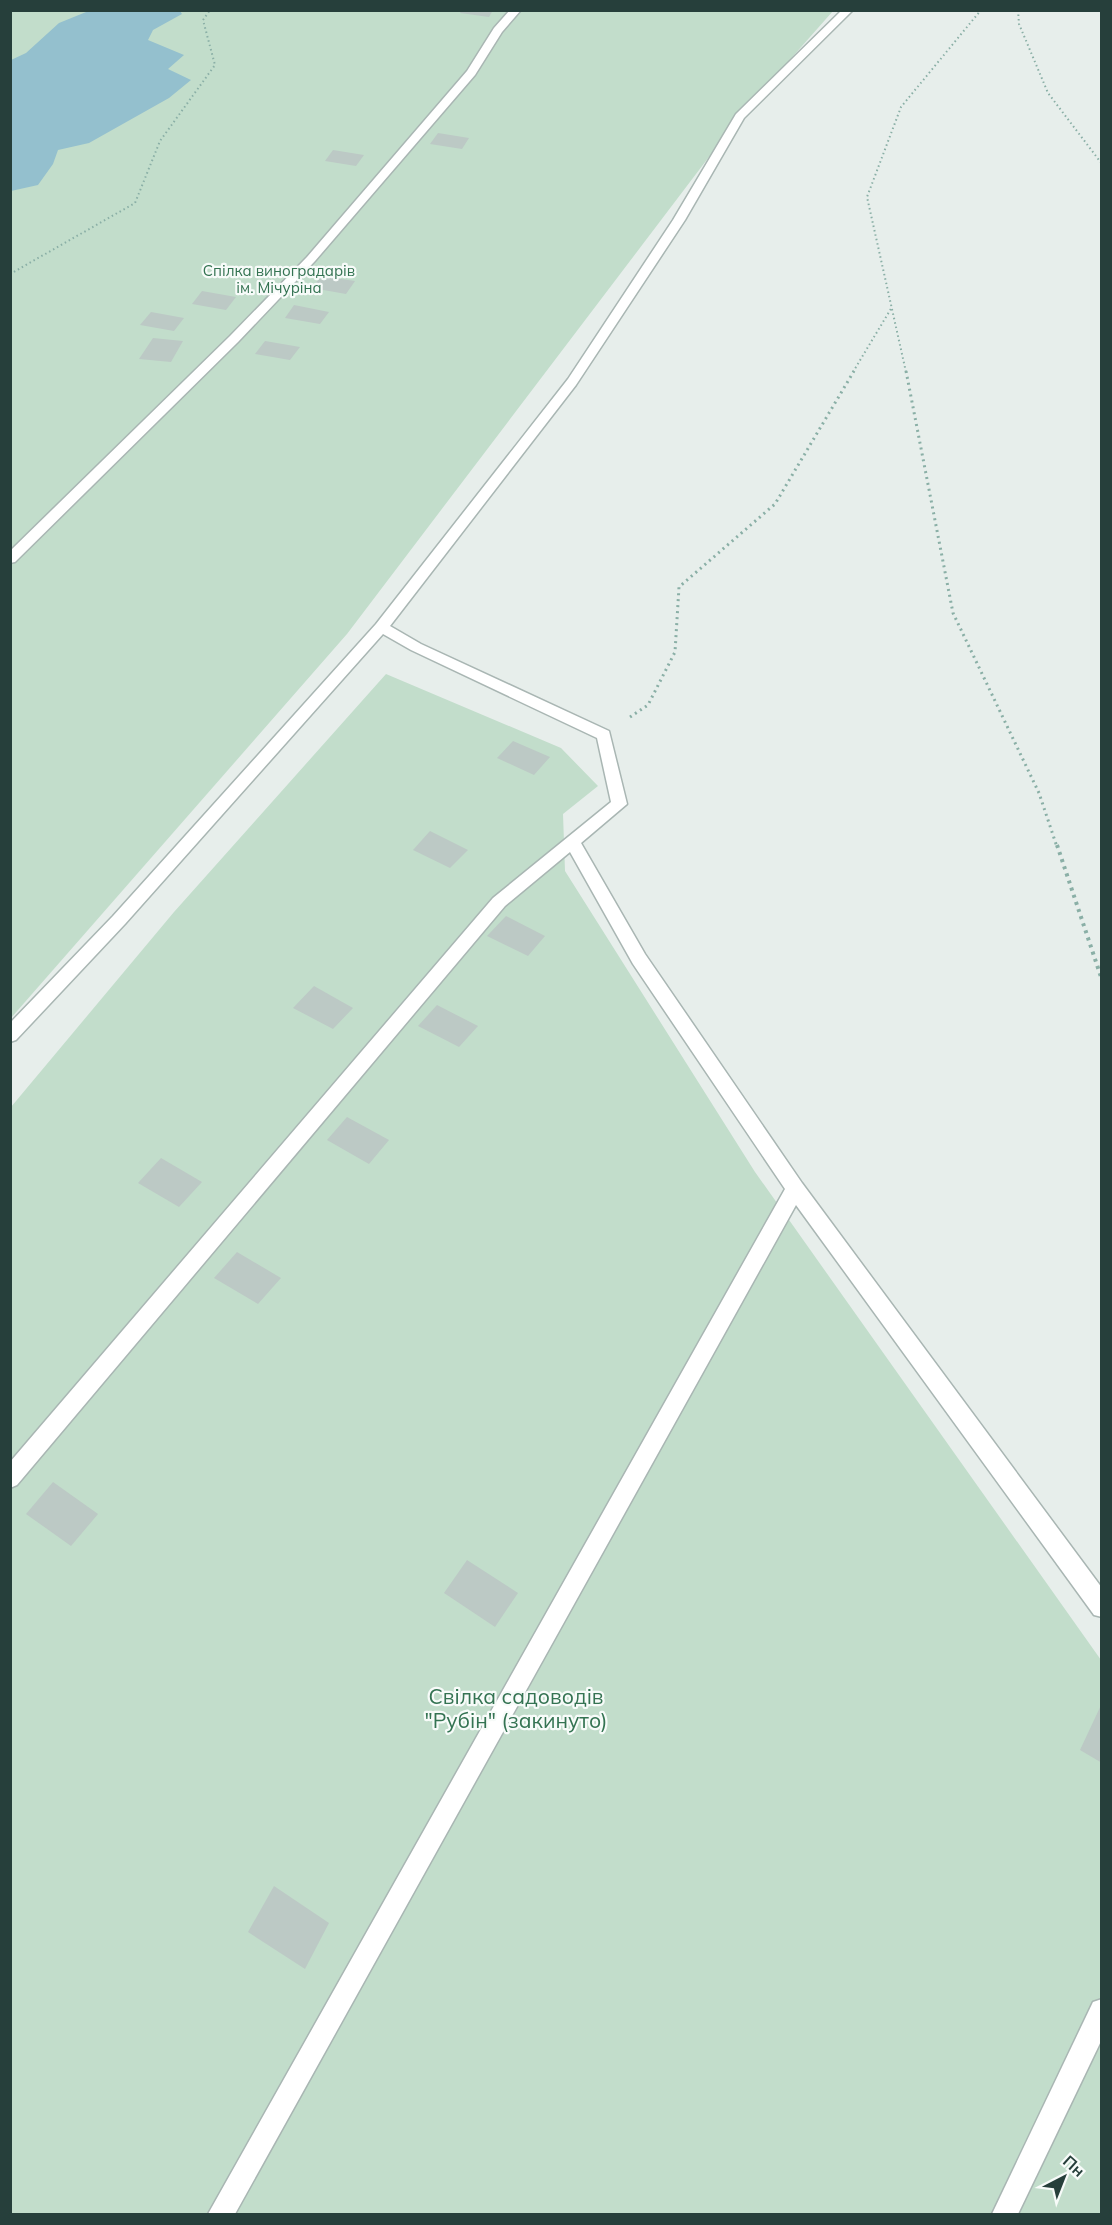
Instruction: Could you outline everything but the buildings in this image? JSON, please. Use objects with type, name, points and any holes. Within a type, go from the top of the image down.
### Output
[{"type":"lane","points":[[10,559],[234,339],[311,259],[471,73],[498,30],[516,10]]},
{"type":"lane","points":[[10,1035],[119,920],[381,627],[572,382],[666,240],[740,116],[848,10]]},
{"type":"lane","points":[[10,1478],[499,902],[619,804],[604,735],[416,647],[381,627]]},
{"type":"lane","points":[[572,841],[639,959],[795,1189],[1101,1607]]},
{"type":"lane","points":[[221,2214],[795,1189]]},
{"type":"lane","points":[[1005,2214],[1101,2011]]},
{"type":"path","points":[[10,274],[135,203],[160,141],[215,65],[203,20],[210,10]]},
{"type":"path","points":[[981,10],[901,107],[867,197],[892,306],[953,613],[1039,793],[1101,980]]},
{"type":"path","points":[[1018,10],[1019,24],[1048,93],[1092,148],[1101,164]]},
{"type":"path","points":[[604,735],[648,705],[675,652],[679,587],[775,504],[892,306]]},
{"type":"green space","name":"Спілка виноградарів ім. Мічуріна","points":[[11,11],[833,11],[740,116],[347,634],[11,1018]]},
{"type":"green space","name":"Свілка садоводів \"Рубін\" (закинуто)","points":[[386,674],[561,748],[598,786],[563,814],[565,871],[755,1172],[1101,1660],[1101,2214],[11,2214],[11,1107],[174,912]]},
{"type":"water","points":[[91,10],[180,11],[182,14],[153,30],[148,40],[184,55],[168,69],[191,80],[169,98],[89,143],[58,150],[53,164],[38,185],[11,191],[11,60],[26,53],[59,23]]}]
